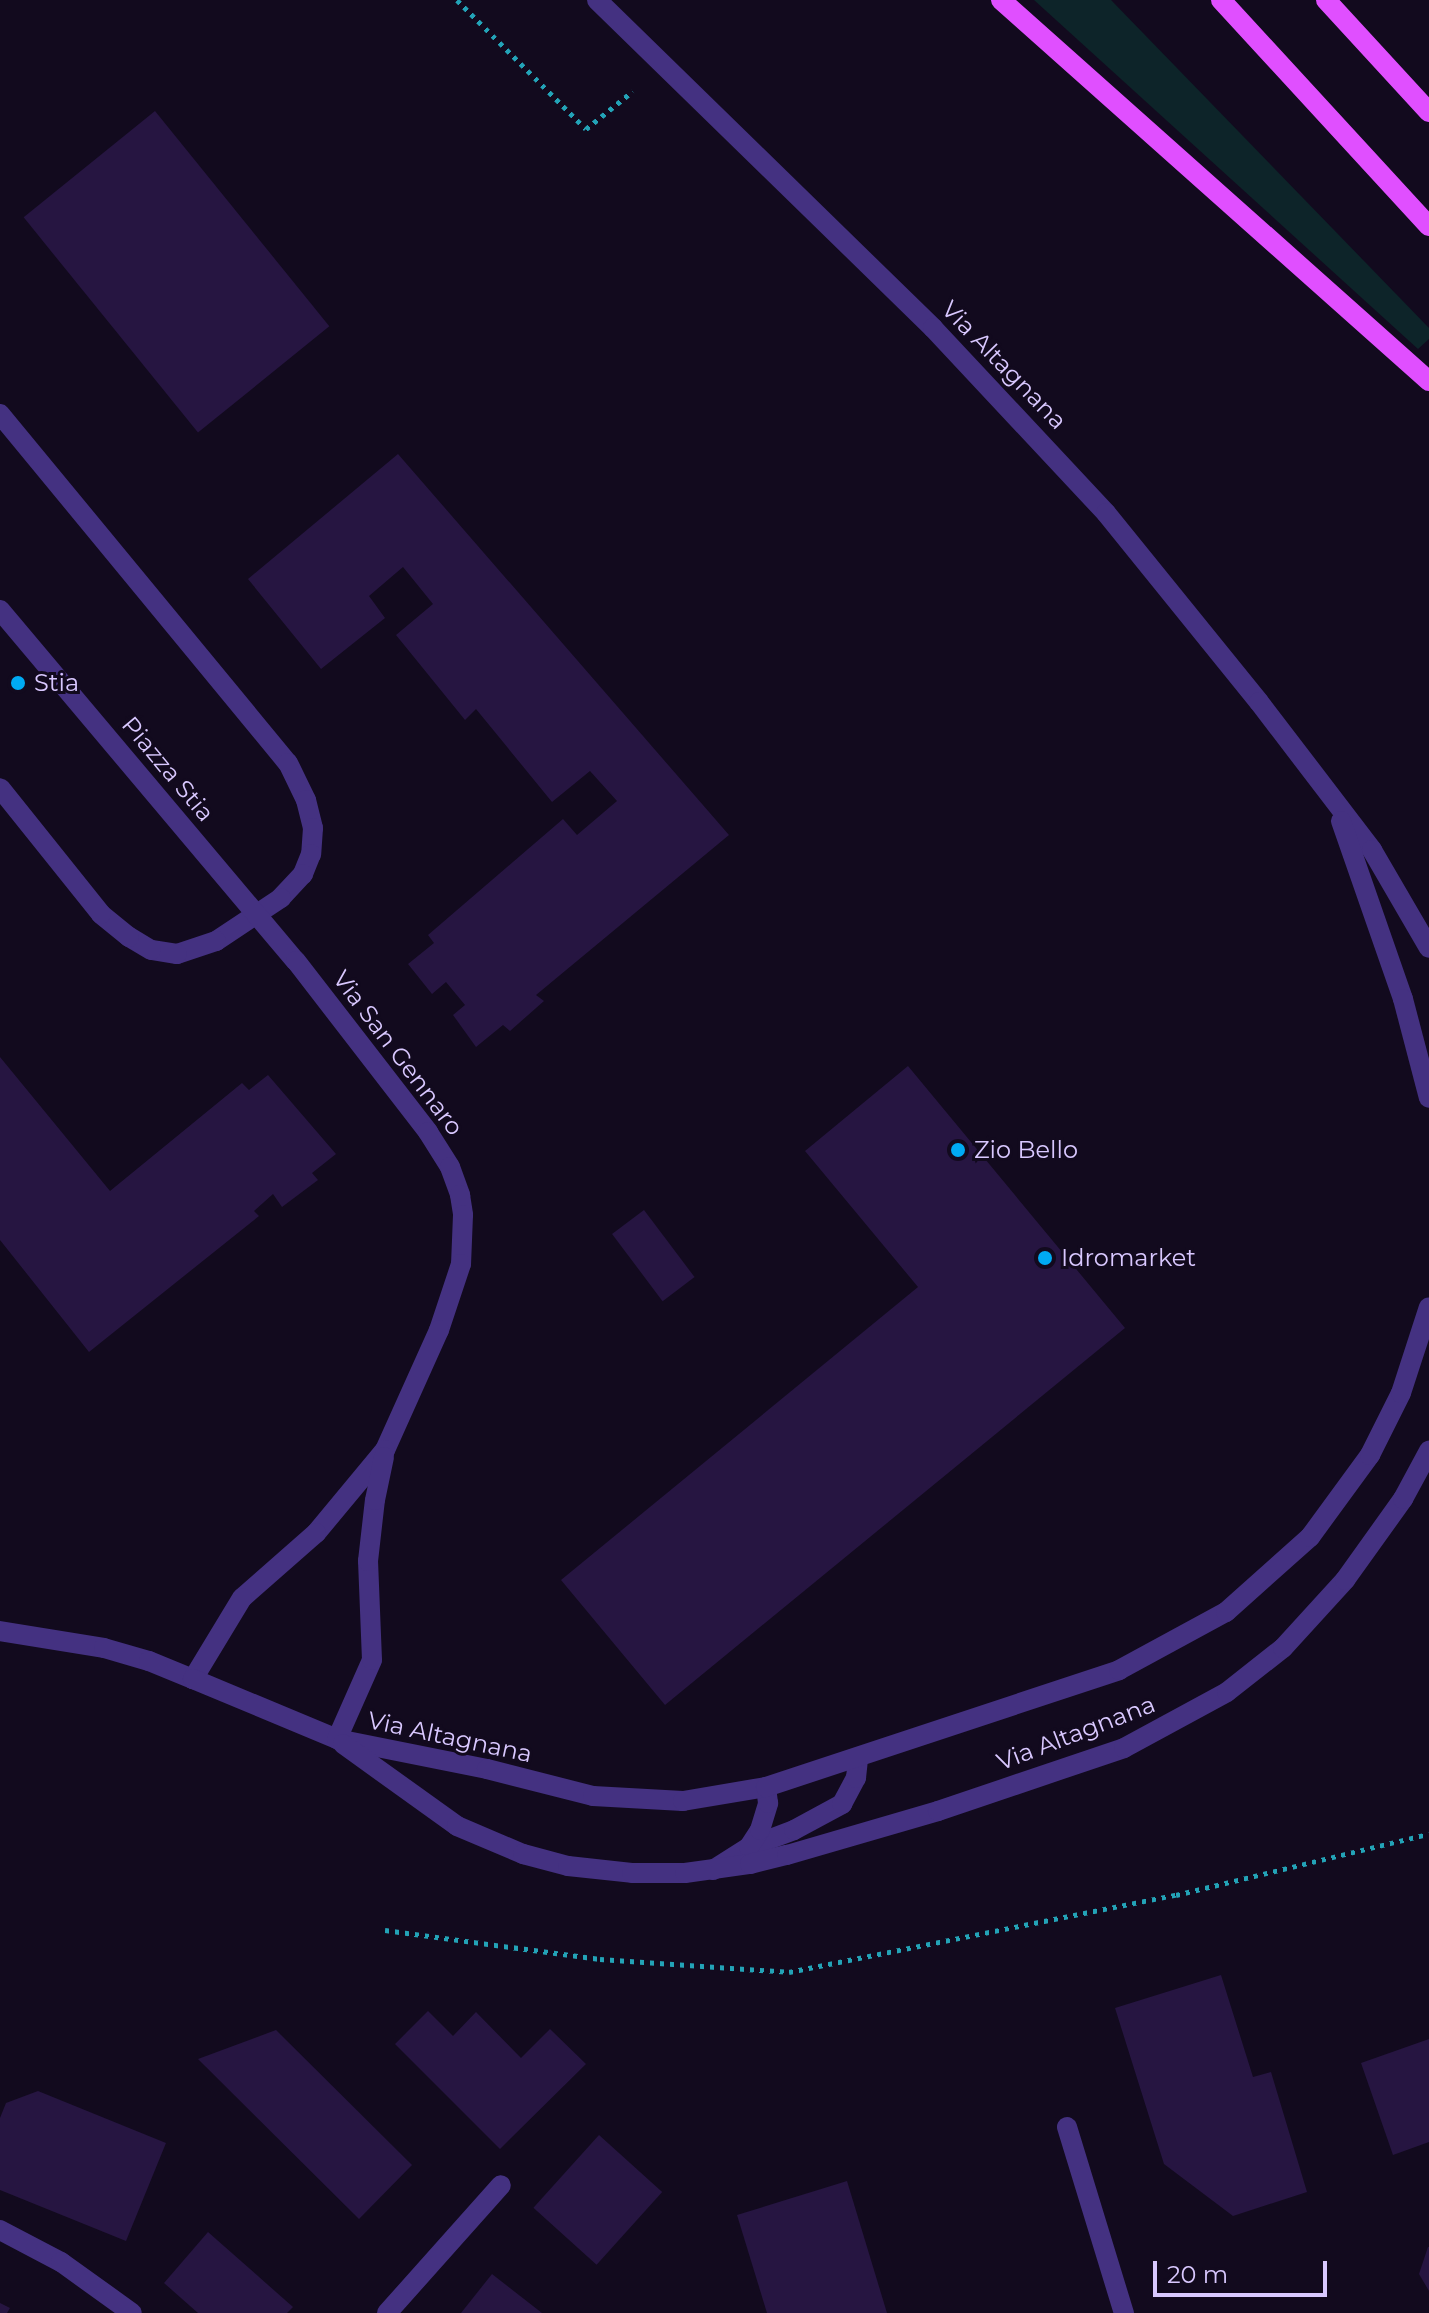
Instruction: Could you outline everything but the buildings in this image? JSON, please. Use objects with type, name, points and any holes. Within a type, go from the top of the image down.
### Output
[{"type":"main road","points":[[1001,0],[1429,381]]},
{"type":"main road","points":[[1221,0],[1429,226]]},
{"type":"main road","points":[[1326,0],[1429,112]]},
{"type":"street","name":"Via Altagnana","points":[[597,0],[873,268],[1047,447],[1195,622],[1335,802],[1395,885],[1429,948]]},
{"type":"street","points":[[0,414],[257,724],[298,781],[313,828],[311,854],[303,874],[281,898],[257,916],[196,950],[177,954],[151,950],[101,914],[0,788]]},
{"type":"street","name":"Piazza Stia","points":[[0,610],[296,961]]},
{"type":"street","name":"Via Altagnana","points":[[1335,802],[1403,999],[1429,1098]]},
{"type":"street","name":"Via San Gennaro","points":[[296,961],[428,1132],[450,1167],[460,1195],[463,1237],[458,1273],[435,1339],[385,1450],[368,1561],[372,1660],[337,1739]]},
{"type":"street","name":"Via Altagnana","points":[[337,1739],[622,1800],[705,1799],[766,1787],[1119,1670],[1226,1612],[1310,1537],[1370,1455],[1401,1393],[1429,1307]]},
{"type":"street","name":"Via San Gennaro","points":[[193,1679],[242,1598],[316,1533],[385,1450]]},
{"type":"street","name":"Via Altagnana","points":[[337,1739],[457,1826],[523,1854],[568,1866],[657,1874],[713,1870],[837,1841],[1005,1790],[1124,1748],[1192,1713],[1255,1671],[1306,1624],[1345,1580],[1384,1527],[1429,1451]]},
{"type":"street","points":[[0,1631],[104,1648],[149,1661],[337,1739]]},
{"type":"street","points":[[713,1870],[749,1847],[794,1830],[842,1804],[856,1778],[858,1758]]},
{"type":"street","points":[[749,1847],[766,1815],[766,1787]]},
{"type":"street","points":[[1067,2127],[1124,2313]]},
{"type":"street","points":[[387,2313],[501,2185]]},
{"type":"street","points":[[0,2230],[61,2262],[132,2313]]},
{"type":"path","points":[[457,0],[586,129],[664,65]]},
{"type":"path","points":[[385,1930],[600,1959],[789,1972],[1176,1895],[1429,1834]]},
{"type":"green space","points":[[1034,0],[1111,0],[1429,328],[1429,339],[1418,349]]},
{"type":"place","name":"Stia","points":[[18,683]]},
{"type":"place","name":"Zio Bello","points":[[958,1150]]},
{"type":"place","name":"Idromarket","points":[[1045,1258]]}]
